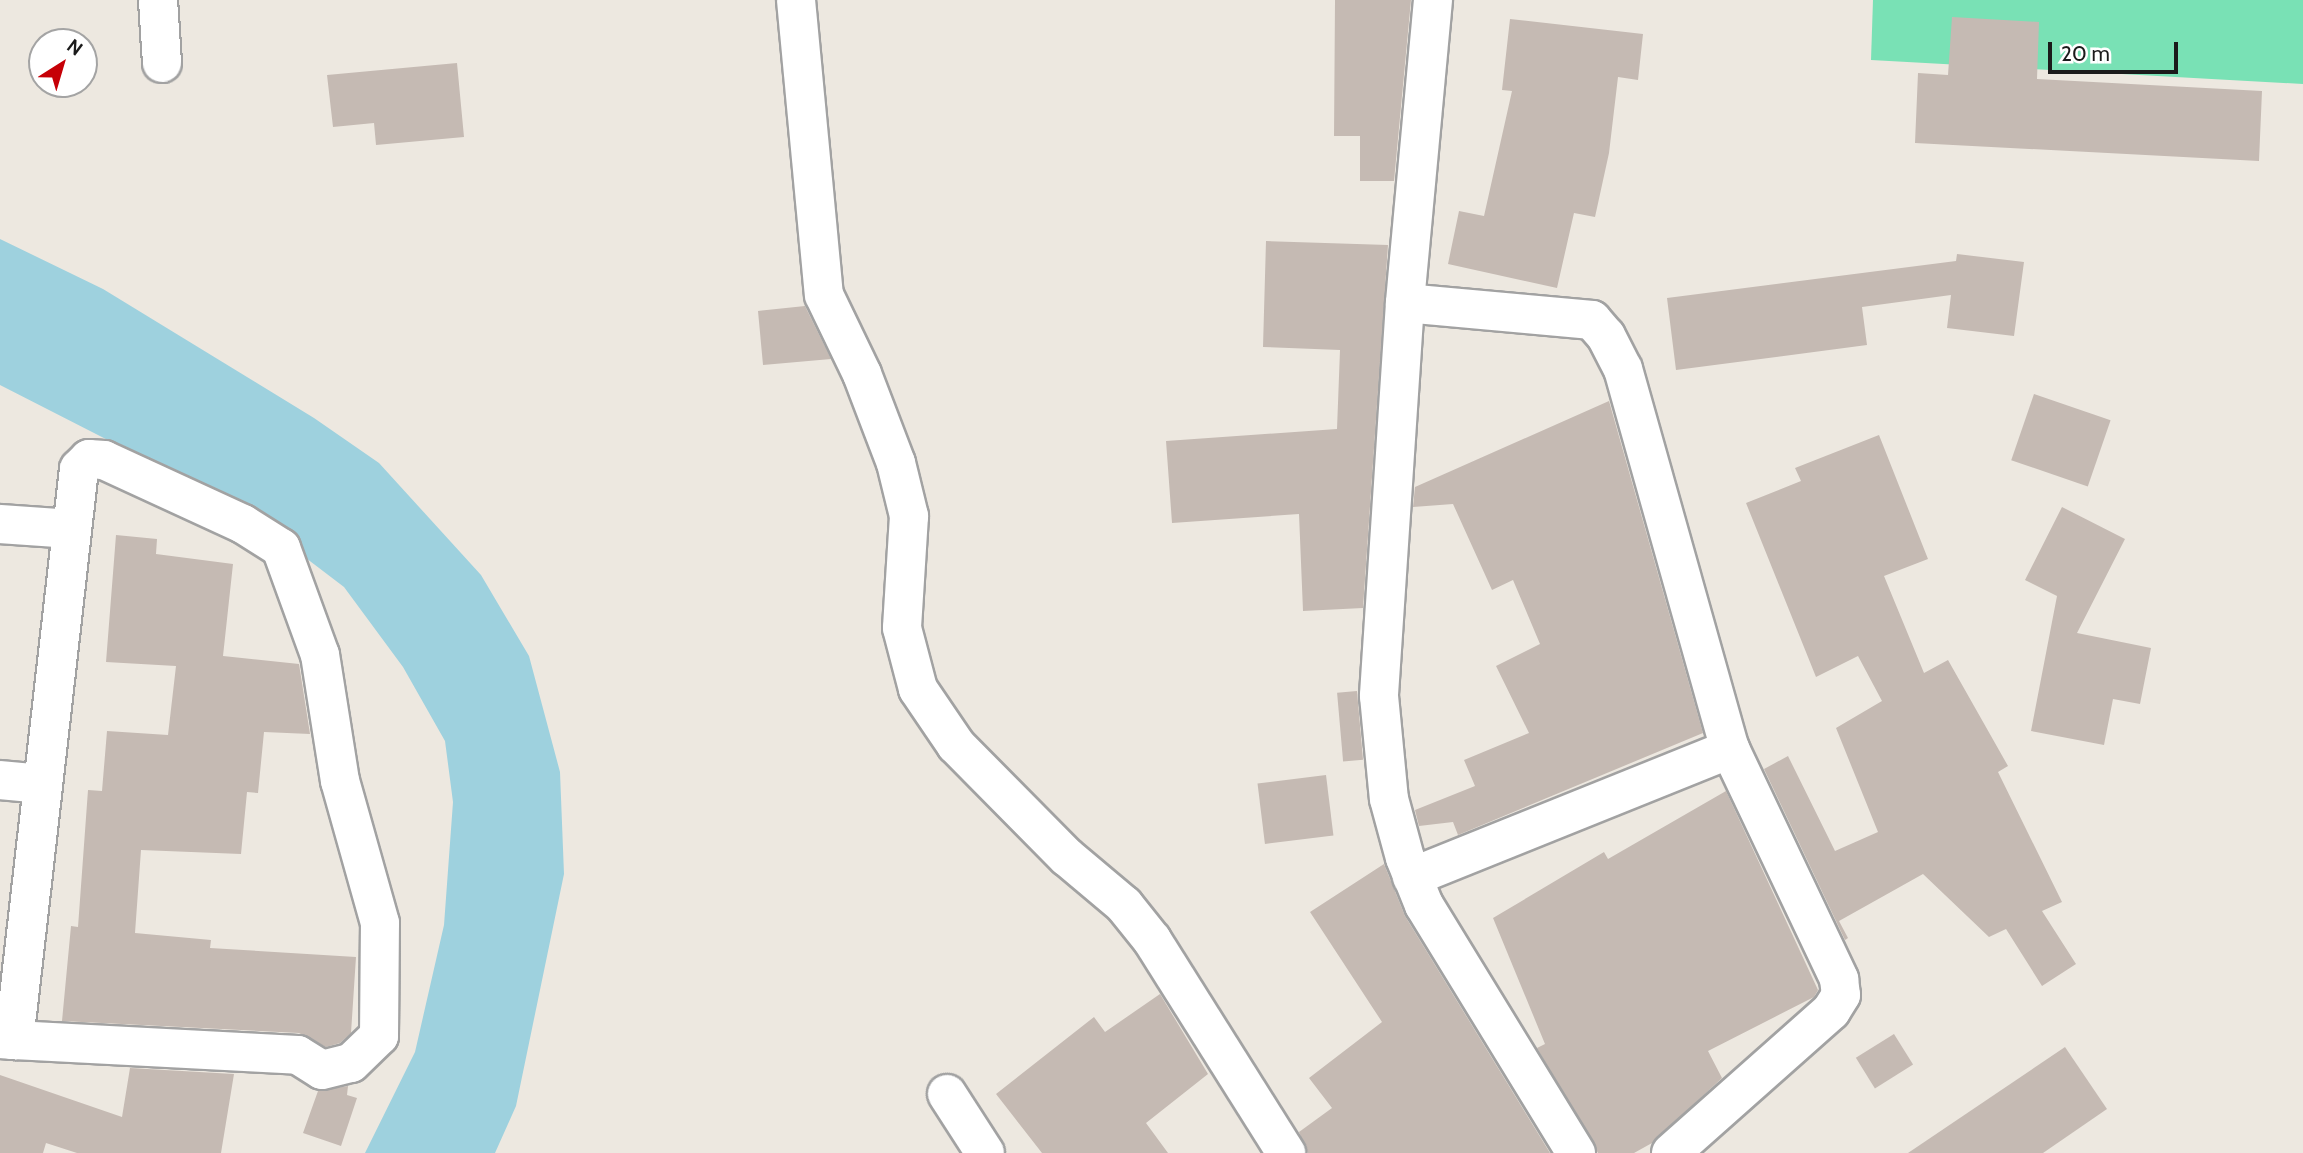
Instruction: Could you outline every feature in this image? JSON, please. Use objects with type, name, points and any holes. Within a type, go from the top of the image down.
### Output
[{"type":"street","points":[[158,0],[162,63]]},
{"type":"street","points":[[796,0],[824,295],[862,374],[896,464],[909,516],[902,628],[918,689],[956,745],[983,774],[1067,857],[1124,905],[1152,940],[1286,1153]]},
{"type":"street","points":[[1433,0],[1405,303],[1379,696],[1390,799],[1412,877],[1490,1017],[1576,1153]]},
{"type":"street","points":[[1405,303],[1592,320],[1606,336],[1623,369],[1730,749],[1839,979],[1841,995],[1831,1011],[1671,1153]]},
{"type":"street","points":[[89,459],[104,460],[243,524],[281,548],[320,655],[340,781],[380,923],[379,1036],[351,1063],[321,1070],[298,1055],[7,1040],[43,784],[79,469],[89,459]]},
{"type":"street","points":[[0,524],[71,529]]},
{"type":"street","points":[[1412,877],[1730,749]]},
{"type":"street","points":[[0,780],[43,784]]},
{"type":"street","points":[[947,1094],[985,1153]]},
{"type":"green space","points":[[1873,0],[2303,0],[2303,84],[1871,60]]},
{"type":"water","points":[[0,239],[103,289],[314,418],[379,463],[481,575],[529,656],[560,772],[564,874],[516,1106],[495,1153],[365,1153],[415,1052],[444,925],[453,802],[445,741],[403,667],[344,587],[239,507],[0,385]]},
{"type":"building","points":[[1335,0],[1411,0],[1394,181],[1360,181],[1360,136],[1334,136]]},
{"type":"building","points":[[1952,17],[2039,22],[2037,79],[2262,91],[2259,161],[1915,143],[1918,73],[1948,75]]},
{"type":"building","points":[[1510,19],[1643,34],[1638,80],[1618,77],[1609,153],[1595,217],[1574,213],[1557,288],[1448,264],[1459,211],[1484,216],[1512,91],[1502,90]]},
{"type":"building","points":[[457,63],[464,137],[376,145],[374,123],[333,127],[327,75]]},
{"type":"building","points":[[1266,241],[1388,245],[1363,608],[1303,611],[1299,514],[1172,523],[1166,441],[1337,429],[1340,350],[1263,347]]},
{"type":"building","points":[[1957,254],[2024,262],[2014,336],[1947,328],[1951,295],[1862,307],[1867,345],[1676,370],[1667,298],[1956,261]]},
{"type":"building","points":[[805,306],[831,359],[763,365],[758,311]]},
{"type":"building","points":[[2034,394],[2111,420],[2088,487],[2011,460]]},
{"type":"building","points":[[1609,401],[1703,733],[1458,835],[1453,822],[1419,826],[1415,810],[1475,786],[1464,760],[1529,733],[1496,666],[1540,644],[1513,580],[1492,590],[1453,504],[1413,507],[1415,487]]},
{"type":"building","points":[[1879,435],[1928,559],[1884,576],[1924,673],[1948,660],[2008,766],[1998,772],[2062,902],[2042,911],[2076,964],[2042,986],[2006,929],[1989,937],[1923,874],[1839,921],[1848,938],[1845,940],[1764,769],[1788,756],[1835,851],[1878,832],[1836,728],[1882,701],[1858,656],[1816,677],[1746,503],[1801,481],[1795,468]]},
{"type":"building","points":[[2062,507],[2125,539],[2077,633],[2151,648],[2140,704],[2113,699],[2104,745],[2031,731],[2057,596],[2025,580]]},
{"type":"building","points":[[116,535],[157,539],[156,554],[233,564],[223,656],[299,664],[310,734],[264,732],[258,793],[247,792],[241,854],[141,850],[135,933],[211,940],[210,948],[356,957],[351,1033],[340,1043],[326,1047],[299,1033],[62,1021],[71,926],[78,927],[88,790],[102,791],[107,731],[168,735],[176,666],[106,662]]},
{"type":"building","points":[[1357,691],[1363,760],[1343,761],[1337,693]]},
{"type":"building","points":[[1326,775],[1333,836],[1265,844],[1258,783]]},
{"type":"building","points":[[1726,791],[1818,990],[1814,997],[1708,1051],[1722,1078],[1652,1143],[1634,1153],[1598,1153],[1537,1048],[1545,1044],[1493,918],[1604,852],[1608,859]]},
{"type":"building","points":[[1384,864],[1405,916],[1550,1153],[1308,1153],[1299,1132],[1332,1108],[1309,1078],[1382,1022],[1310,912]]},
{"type":"building","points":[[1160,994],[1208,1074],[1146,1123],[1168,1153],[1042,1153],[996,1094],[1094,1017],[1105,1032]]},
{"type":"building","points":[[1894,1034],[1913,1065],[1875,1088],[1856,1058]]},
{"type":"building","points":[[2065,1047],[2107,1109],[2043,1153],[1908,1153]]},
{"type":"building","points":[[130,1068],[234,1074],[221,1153],[77,1153],[46,1143],[43,1153],[0,1153],[0,1075],[122,1117]]},
{"type":"building","points":[[348,1086],[347,1095],[357,1098],[341,1146],[303,1133],[318,1091]]}]
